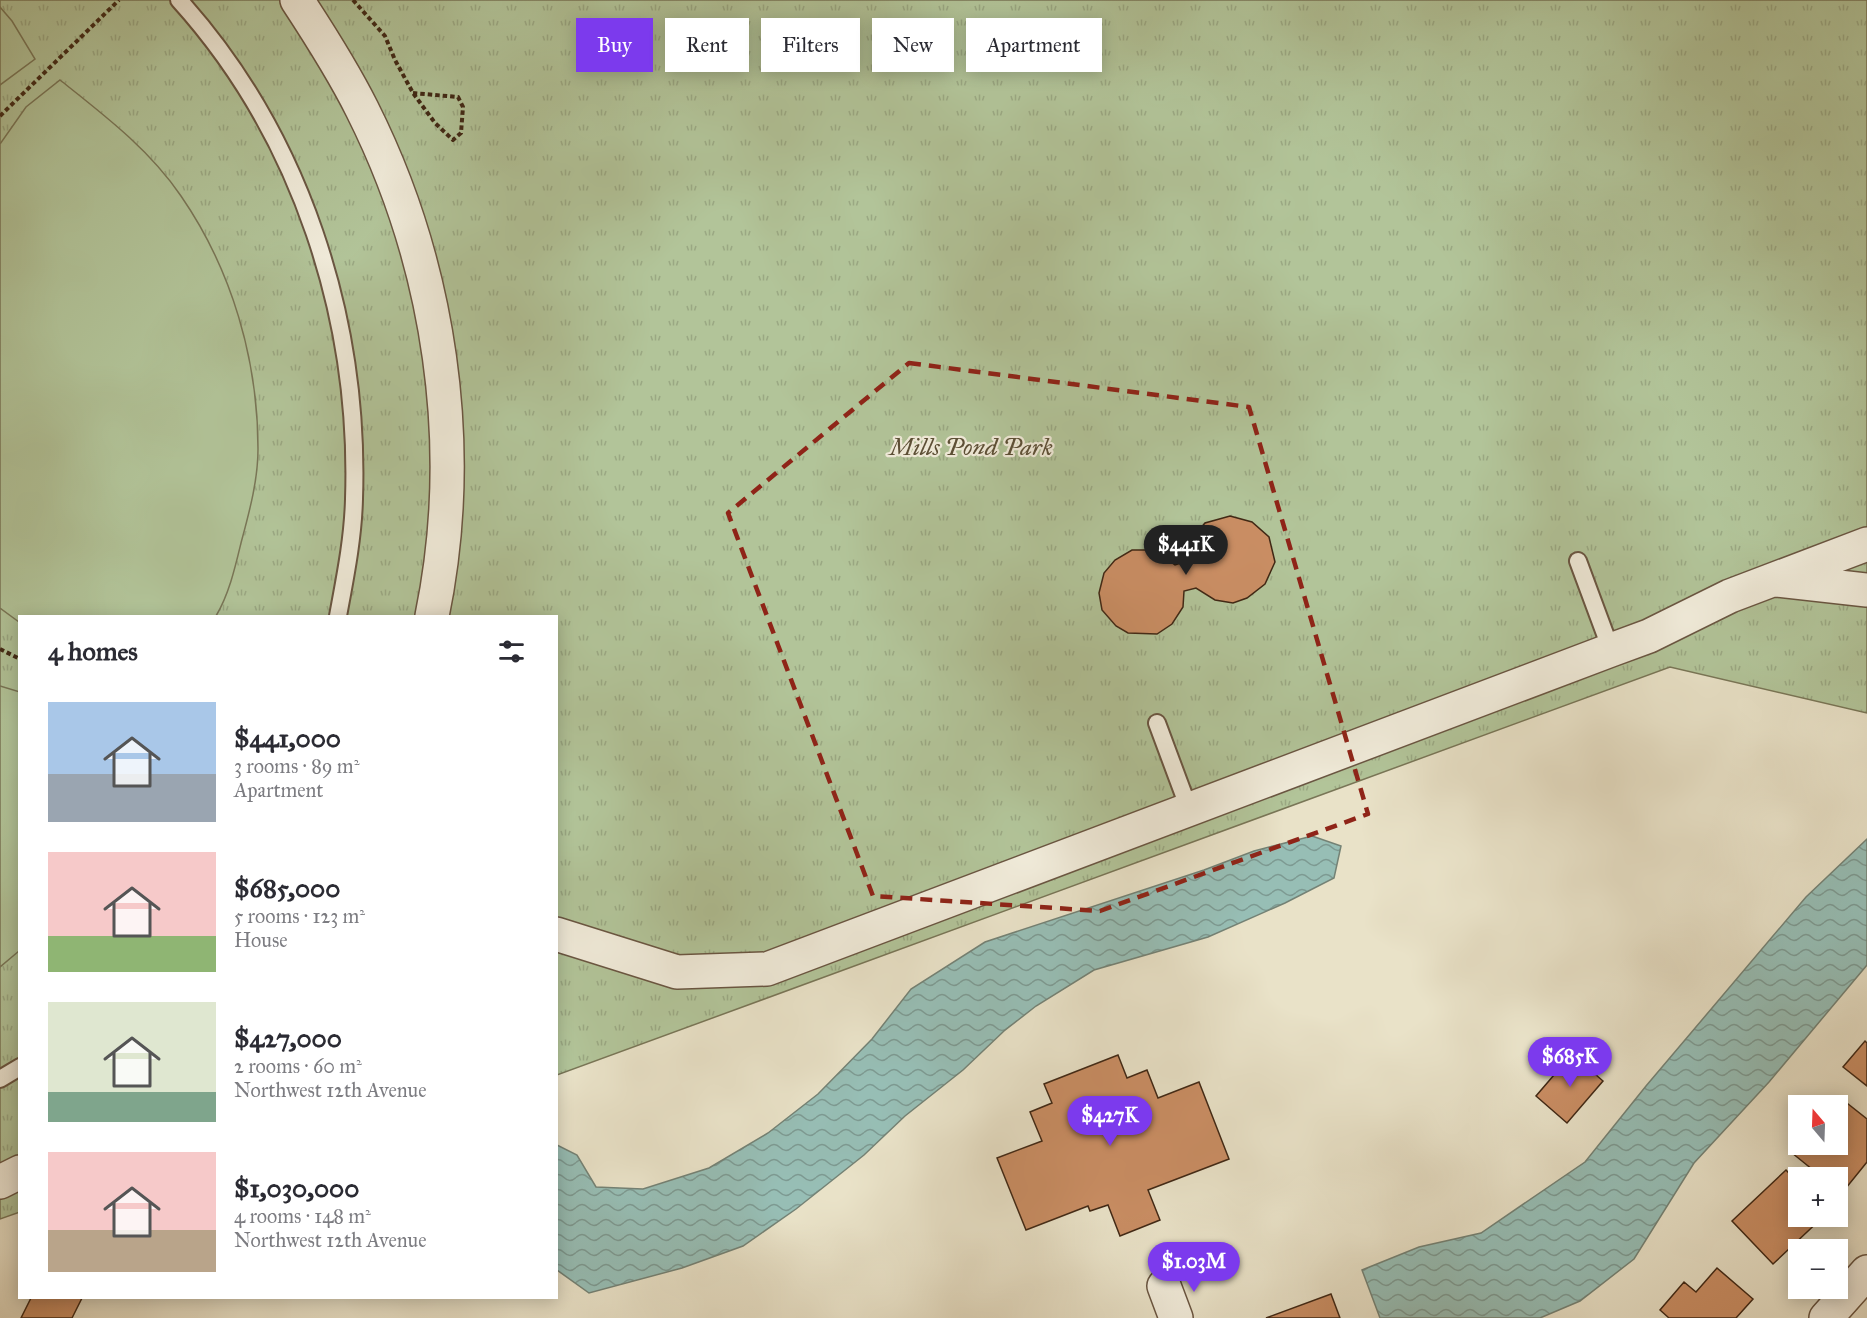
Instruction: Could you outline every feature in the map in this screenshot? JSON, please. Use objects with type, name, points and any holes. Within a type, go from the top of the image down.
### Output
[{"type":"street","points":[[297,0],[332,53],[362,108],[384,156],[410,225],[427,286],[440,358],[445,410],[447,473],[444,536],[432,615]]},
{"type":"street","points":[[558,935],[677,972],[767,969],[1649,636],[1730,596],[1867,544]]},
{"type":"street","points":[[1773,579],[1867,590]]},
{"type":"street","points":[[0,1182],[18,1173]]},
{"type":"street","points":[[1826,1318],[1867,1272]]},
{"type":"street","points":[[1164,1286],[1176,1318]]},
{"type":"lane","points":[[179,0],[225,57],[268,128],[308,213],[330,280],[341,326],[350,384],[354,442],[354,501],[349,560],[338,615]]},
{"type":"lane","points":[[1578,561],[1611,650]]},
{"type":"lane","points":[[1157,723],[1189,809]]},
{"type":"lane","points":[[0,1078],[18,1068]]},
{"type":"path","points":[[0,116],[119,0]]},
{"type":"path","points":[[353,0],[385,36],[413,93],[435,123],[453,140],[461,133],[463,107],[458,97],[413,93]]},
{"type":"path","points":[[0,649],[18,658]]},
{"type":"highlighted area","points":[[909,363],[1249,407],[1368,814],[1100,911],[873,896],[728,513]]},
{"type":"green space","name":"Mills Pond Park","points":[[0,0],[1867,0],[1867,713],[1670,667],[558,1075],[558,615],[18,615],[18,1213],[0,1219]]},
{"type":"green space","points":[[0,7],[12,21],[35,59],[0,85]]},
{"type":"green space","points":[[60,80],[125,133],[155,163],[181,196],[215,254],[228,285],[239,317],[253,382],[257,416],[258,461],[252,497],[234,571],[225,599],[217,615],[18,615],[18,621],[0,608],[0,144],[26,107]]},
{"type":"green space","points":[[0,686],[18,691],[18,952],[0,967]]},
{"type":"water","points":[[1312,836],[1341,846],[1334,878],[1285,903],[1208,937],[1094,970],[1036,1006],[1004,1031],[963,1070],[905,1116],[864,1155],[796,1209],[743,1246],[682,1268],[589,1293],[558,1271],[558,1146],[577,1155],[596,1187],[643,1189],[709,1168],[768,1133],[818,1094],[872,1039],[911,989],[985,942],[1204,870],[1254,851]]},
{"type":"water","points":[[1867,839],[1867,965],[1769,1082],[1694,1163],[1634,1259],[1580,1301],[1540,1318],[1380,1318],[1362,1270],[1419,1247],[1481,1233],[1585,1162],[1646,1086],[1806,897]]},
{"type":"building","points":[[1230,516],[1252,522],[1269,537],[1275,562],[1265,584],[1247,598],[1233,603],[1215,600],[1196,588],[1184,591],[1183,607],[1172,624],[1157,634],[1128,633],[1116,626],[1102,610],[1099,593],[1104,573],[1115,560],[1132,550],[1155,550],[1175,565],[1187,561],[1186,553],[1194,536],[1205,523]]},
{"type":"building","points":[[1865,1041],[1867,1043],[1867,1086],[1843,1067]]},
{"type":"building","points":[[1572,1054],[1603,1081],[1567,1123],[1536,1096]]},
{"type":"building","points":[[1118,1055],[1127,1078],[1147,1070],[1158,1098],[1199,1082],[1229,1159],[1148,1190],[1160,1220],[1120,1236],[1108,1205],[1090,1211],[1088,1206],[1026,1230],[997,1158],[1042,1141],[1030,1112],[1052,1103],[1044,1084]]},
{"type":"building","points":[[1848,1104],[1867,1119],[1867,1162],[1848,1186],[1848,1167],[1809,1167],[1794,1155],[1848,1155]]},
{"type":"building","points":[[1786,1170],[1788,1172],[1788,1227],[1812,1227],[1800,1239],[1788,1239],[1788,1250],[1773,1264],[1732,1221]]},
{"type":"building","points":[[1717,1268],[1753,1299],[1736,1318],[1669,1318],[1660,1310],[1684,1282],[1696,1292]]},
{"type":"building","points":[[1331,1294],[1340,1318],[1266,1318]]},
{"type":"building","points":[[30,1299],[82,1299],[72,1318],[21,1318]]}]
